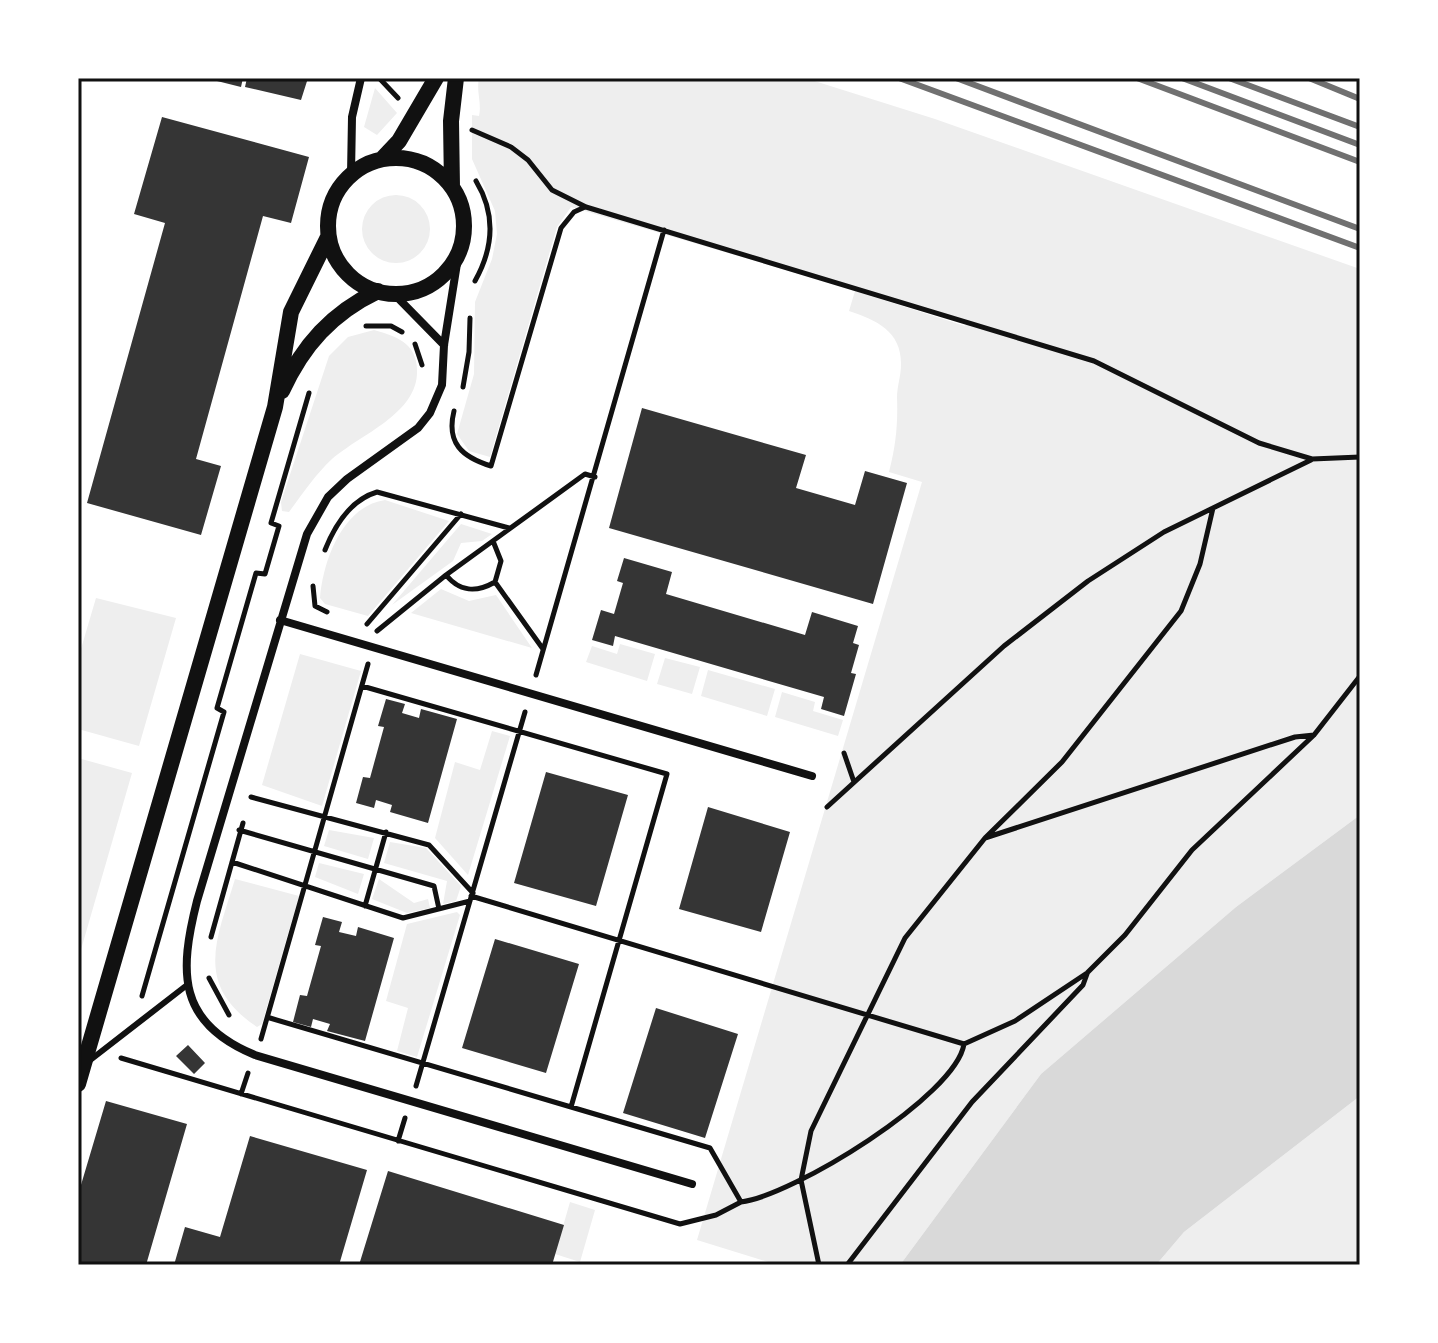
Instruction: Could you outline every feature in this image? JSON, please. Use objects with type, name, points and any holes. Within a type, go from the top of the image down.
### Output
[{"type":"main road","points":[[78,1084],[275,407],[291,312],[328,237],[333,199],[351,174],[382,159],[399,141],[436,78]]},
{"type":"main road","points":[[452,187],[451,121],[456,78]]},
{"type":"main road","points":[[275,407],[298,360],[322,329],[345,309],[386,293],[428,286],[442,276],[459,251],[463,213],[452,187],[441,175],[414,160],[382,159]]},
{"type":"main road","points":[[328,237],[331,250],[345,272],[365,287],[386,293]]},
{"type":"street","points":[[351,174],[352,117],[361,78]]},
{"type":"street","points":[[459,251],[444,345],[442,385],[430,413],[418,428],[357,471],[328,497],[307,534],[186,945],[187,985],[210,1025],[228,1041],[255,1055],[692,1184]]},
{"type":"street","points":[[386,293],[444,345]]},
{"type":"street","points":[[280,620],[812,776]]},
{"type":"lane","points":[[83,1066],[187,985]]},
{"type":"path","points":[[380,78],[398,98]]},
{"type":"path","points":[[466,125],[477,134],[511,147],[528,160],[552,190],[586,207],[1094,361],[1259,443],[1312,459],[1360,457]]},
{"type":"path","points":[[491,466],[561,228],[574,212],[586,207]]},
{"type":"path","points":[[410,1103],[595,477],[664,230]]},
{"type":"path","points":[[356,327],[391,326],[404,332],[421,355],[422,375]]},
{"type":"path","points":[[289,528],[271,523],[313,382]]},
{"type":"path","points":[[827,807],[1004,646],[1088,581],[1164,532],[1312,459]]},
{"type":"path","points":[[241,1094],[270,1018],[379,628],[585,474],[595,477]]},
{"type":"path","points":[[323,556],[346,512],[367,495],[385,492],[510,528]]},
{"type":"path","points":[[819,1265],[801,1180],[811,1131],[870,1016],[905,938],[985,838],[1062,762],[1181,611],[1200,564],[1213,508]]},
{"type":"path","points":[[367,624],[461,514]]},
{"type":"path","points":[[153,1012],[142,996],[224,712],[217,708],[256,573],[265,574],[279,526]]},
{"type":"path","points":[[493,541],[501,561],[495,582]]},
{"type":"path","points":[[317,575],[312,600],[315,606],[339,615]]},
{"type":"path","points":[[446,575],[464,589],[476,590],[495,582]]},
{"type":"path","points":[[495,582],[543,649]]},
{"type":"path","points":[[353,619],[379,628]]},
{"type":"path","points":[[354,662],[367,666]]},
{"type":"path","points":[[255,783],[251,797],[429,845],[471,897],[964,1044],[1015,1021],[1087,973],[1143,914],[1192,850],[1314,735],[1360,676]]},
{"type":"path","points":[[362,686],[667,774],[571,1107]]},
{"type":"path","points":[[985,838],[1295,737],[1314,735]]},
{"type":"path","points":[[844,753],[854,782]]},
{"type":"path","points":[[365,906],[386,832]]},
{"type":"path","points":[[316,852],[434,886],[439,909]]},
{"type":"path","points":[[209,946],[232,862],[403,918],[471,897]]},
{"type":"path","points":[[208,970],[221,1005],[240,1024]]},
{"type":"path","points":[[847,1265],[972,1102],[1083,985],[1087,973]]},
{"type":"path","points":[[270,1018],[710,1148],[741,1202]]},
{"type":"path","points":[[248,1031],[262,1037]]},
{"type":"path","points":[[125,1051],[118,1058],[680,1224],[716,1215],[741,1202],[759,1200],[801,1180],[861,1144],[934,1089],[958,1065],[964,1044]]},
{"type":"path","points":[[239,1070],[248,1073]]},
{"type":"shaded area","points":[[479,78],[805,78],[935,119],[1360,269],[1360,815],[1236,907],[1041,1074],[900,1265],[778,1265],[697,1240],[922,482],[889,472],[896,434],[901,369],[897,344],[878,323],[849,311],[855,291],[965,326],[967,323],[571,207],[557,227],[490,457],[469,451],[457,434],[474,374],[475,302],[492,259],[497,234],[495,211],[472,159],[472,115],[479,116]]},
{"type":"shaded area","points":[[375,88],[397,113],[377,135],[364,127]]},
{"type":"shaded area","points":[[389,195],[403,195],[415,200],[425,210],[430,229],[425,248],[415,258],[403,263],[389,263],[377,258],[367,248],[362,236],[362,222],[367,210],[377,200]]},
{"type":"shaded area","points":[[374,330],[400,340],[414,354],[417,378],[411,394],[389,419],[332,459],[289,512],[282,511],[281,502],[329,356],[348,337]]},
{"type":"shaded area","points":[[385,500],[449,521],[368,616],[325,604],[320,598],[322,583],[338,537],[358,512],[370,504]]},
{"type":"shaded area","points":[[461,524],[492,534],[482,541],[461,543],[453,561],[392,605]]},
{"type":"shaded area","points":[[441,589],[469,601],[496,595],[532,648],[411,613]]},
{"type":"shaded area","points":[[96,598],[176,618],[139,746],[78,729],[78,659]]},
{"type":"shaded area","points":[[620,644],[655,654],[647,681],[586,662],[592,646],[617,654]]},
{"type":"shaded area","points":[[300,654],[361,671],[322,806],[262,785]]},
{"type":"shaded area","points":[[665,658],[700,667],[692,694],[657,684]]},
{"type":"shaded area","points":[[708,670],[775,689],[767,716],[701,696]]},
{"type":"shaded area","points":[[782,692],[815,702],[813,711],[843,720],[838,736],[775,717]]},
{"type":"shaded area","points":[[492,731],[510,736],[468,875],[435,838],[455,762],[480,770]]},
{"type":"shaded area","points":[[78,758],[132,773],[78,960]]},
{"type":"shaded area","points":[[1360,815],[1360,1096],[1184,1232],[1156,1265],[900,1265],[1041,1074],[1236,907]]},
{"type":"shaded area","points":[[329,830],[374,838],[368,859],[324,846]]},
{"type":"shaded area","points":[[390,842],[426,848],[461,886],[456,901],[443,904],[447,881],[384,863]]},
{"type":"shaded area","points":[[319,863],[364,874],[358,894],[315,877]]},
{"type":"shaded area","points":[[235,879],[299,896],[262,1024],[257,1027],[237,1011],[224,994],[217,977],[217,941]]},
{"type":"shaded area","points":[[379,879],[414,903],[428,899],[430,908],[407,913],[372,899]]},
{"type":"shaded area","points":[[457,912],[460,915],[417,1057],[397,1051],[408,1008],[386,1001],[407,924]]},
{"type":"shaded area","points":[[1360,1096],[1360,1265],[1156,1265],[1184,1232]]},
{"type":"shaded area","points":[[570,1202],[595,1210],[580,1262],[555,1254]]},
{"type":"building","points":[[205,78],[243,78],[241,87]]},
{"type":"building","points":[[247,78],[308,78],[301,100],[245,87]]},
{"type":"building","points":[[162,117],[309,157],[291,223],[263,216],[196,459],[221,466],[201,535],[87,503],[165,223],[134,214]]},
{"type":"building","points":[[642,408],[806,455],[796,488],[855,505],[865,471],[907,483],[873,604],[609,528]]},
{"type":"building","points":[[624,558],[672,572],[666,594],[805,635],[812,612],[858,626],[853,643],[859,645],[851,673],[856,674],[844,716],[821,709],[824,697],[615,636],[613,646],[592,640],[601,610],[614,614],[623,583],[617,581]]},
{"type":"building","points":[[386,699],[405,704],[402,713],[419,718],[421,709],[457,719],[428,823],[390,812],[392,805],[376,800],[374,808],[356,803],[363,777],[370,778],[384,727],[378,726]]},
{"type":"building","points":[[546,772],[628,795],[596,906],[514,883]]},
{"type":"building","points":[[708,807],[790,832],[761,932],[679,909]]},
{"type":"building","points":[[323,917],[342,922],[339,932],[356,936],[358,927],[394,938],[365,1041],[327,1031],[330,1024],[313,1019],[311,1027],[293,1022],[300,995],[307,996],[321,946],[315,945]]},
{"type":"building","points":[[495,939],[579,964],[546,1073],[462,1048]]},
{"type":"building","points":[[656,1008],[738,1034],[705,1138],[623,1113]]},
{"type":"building","points":[[188,1045],[205,1063],[194,1074],[176,1056]]},
{"type":"building","points":[[106,1101],[187,1124],[146,1265],[78,1265],[78,1195]]},
{"type":"building","points":[[250,1136],[367,1170],[339,1265],[174,1265],[185,1227],[220,1237]]},
{"type":"building","points":[[388,1171],[564,1225],[552,1265],[359,1265]]},
{"type":"railway","points":[[899,78],[1360,248]]},
{"type":"railway","points":[[956,78],[1360,229]]},
{"type":"railway","points":[[1137,78],[1360,162]]},
{"type":"railway","points":[[1182,78],[1360,145]]},
{"type":"railway","points":[[1229,78],[1360,127]]},
{"type":"railway","points":[[1309,78],[1360,99]]}]
